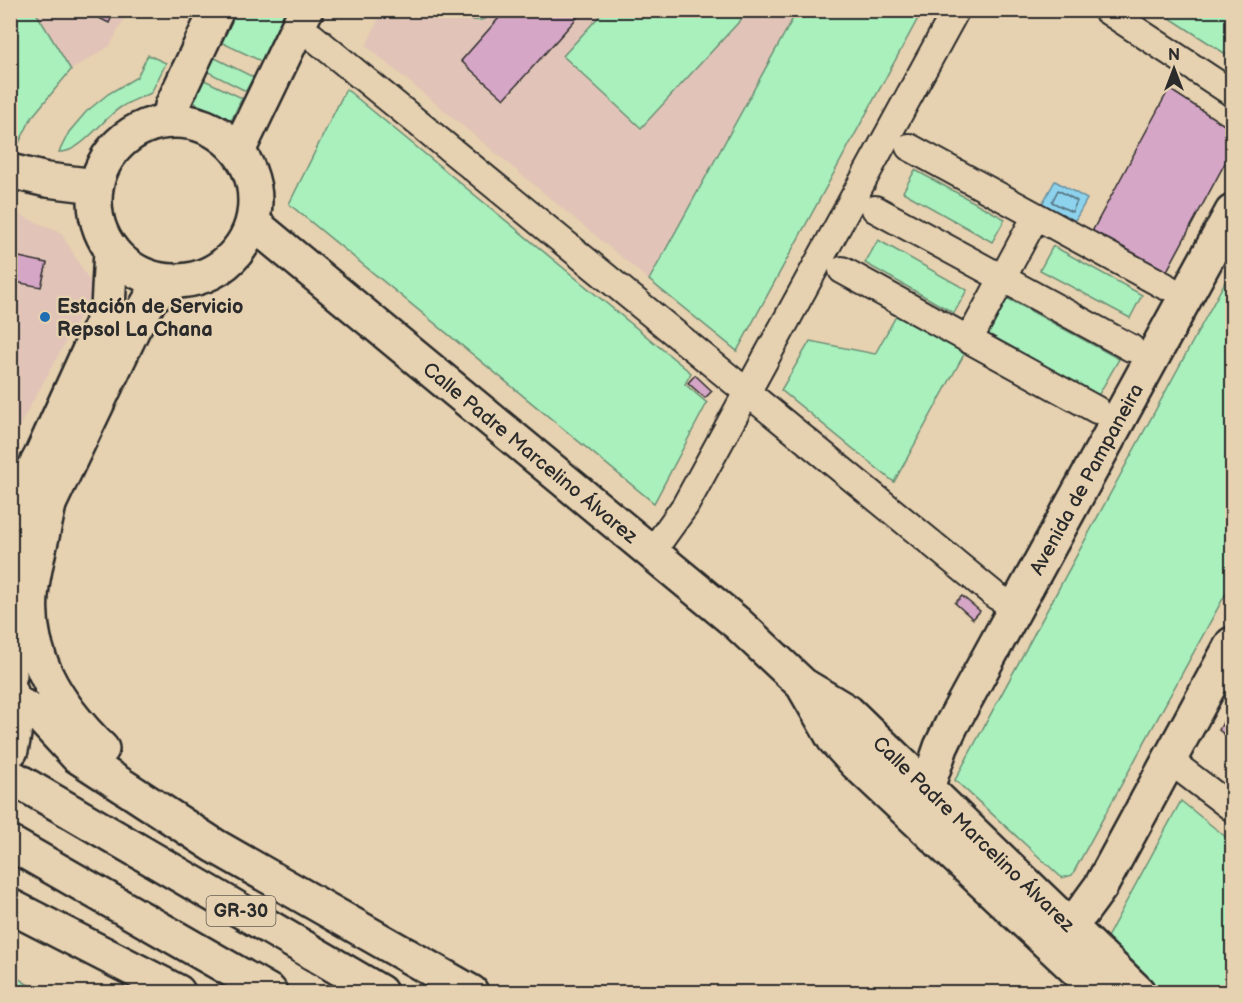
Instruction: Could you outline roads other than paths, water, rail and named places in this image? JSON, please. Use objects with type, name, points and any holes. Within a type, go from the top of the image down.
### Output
[{"type":"main road","points":[[170,121],[172,106],[217,10]]},
{"type":"main road","points":[[238,151],[301,20]]},
{"type":"main road","points":[[170,121],[198,124],[221,135],[238,151],[250,171],[255,192],[253,223],[242,247],[226,264],[204,277],[172,282],[139,274],[116,256],[102,237],[95,213],[96,186],[105,162],[121,141],[142,128],[170,121]]},
{"type":"main road","points":[[10,171],[46,180],[96,186]]},
{"type":"main road","name":"Avenida de Pampaneira","points":[[927,788],[941,747],[1233,212]]},
{"type":"main road","name":"Calle Padre Marcelino Álvarez","points":[[253,223],[737,623],[803,685],[848,712],[1138,993]]},
{"type":"main road","points":[[10,513],[41,456],[108,309],[111,249]]},
{"type":"main road","points":[[10,584],[13,567],[49,504],[133,329],[151,298],[172,282]]},
{"type":"main road","points":[[49,504],[32,586],[33,638],[44,674],[56,696],[81,729],[179,823]]},
{"type":"main road","points":[[10,639],[16,729],[11,750]]},
{"type":"main road","points":[[927,788],[925,805],[929,816],[959,847],[977,880],[1012,894],[1043,922],[1054,927],[1067,926],[1082,912],[1101,886],[1233,644]]},
{"type":"main road","name":"Calle Padre Marcelino Álvarez","points":[[803,685],[834,739],[977,880],[1100,993]]},
{"type":"main road","points":[[12,688],[77,756],[179,823],[471,993]]},
{"type":"main road","points":[[900,762],[915,759],[941,747]]},
{"type":"main road","name":"GR-30","points":[[10,776],[380,993]]},
{"type":"main road","name":"GR-30","points":[[10,843],[270,993]]},
{"type":"main road","points":[[10,906],[178,993]]},
{"type":"street","points":[[652,552],[685,506],[956,10]]},
{"type":"street","points":[[1106,10],[1233,93]]},
{"type":"street","points":[[301,20],[313,37],[996,596],[1017,608]]},
{"type":"street","points":[[909,147],[1165,286]]},
{"type":"street","points":[[875,209],[1131,348]]},
{"type":"street","points":[[969,340],[1036,216]]},
{"type":"street","points":[[842,270],[1097,410]]},
{"type":"street","points":[[1169,760],[1233,808]]},
{"type":"water","points":[[1055,181],[1087,199],[1074,222],[1042,204]]},
{"type":"place","name":"Estación de Servicio Repsol La Chana","points":[[45,317]]}]
